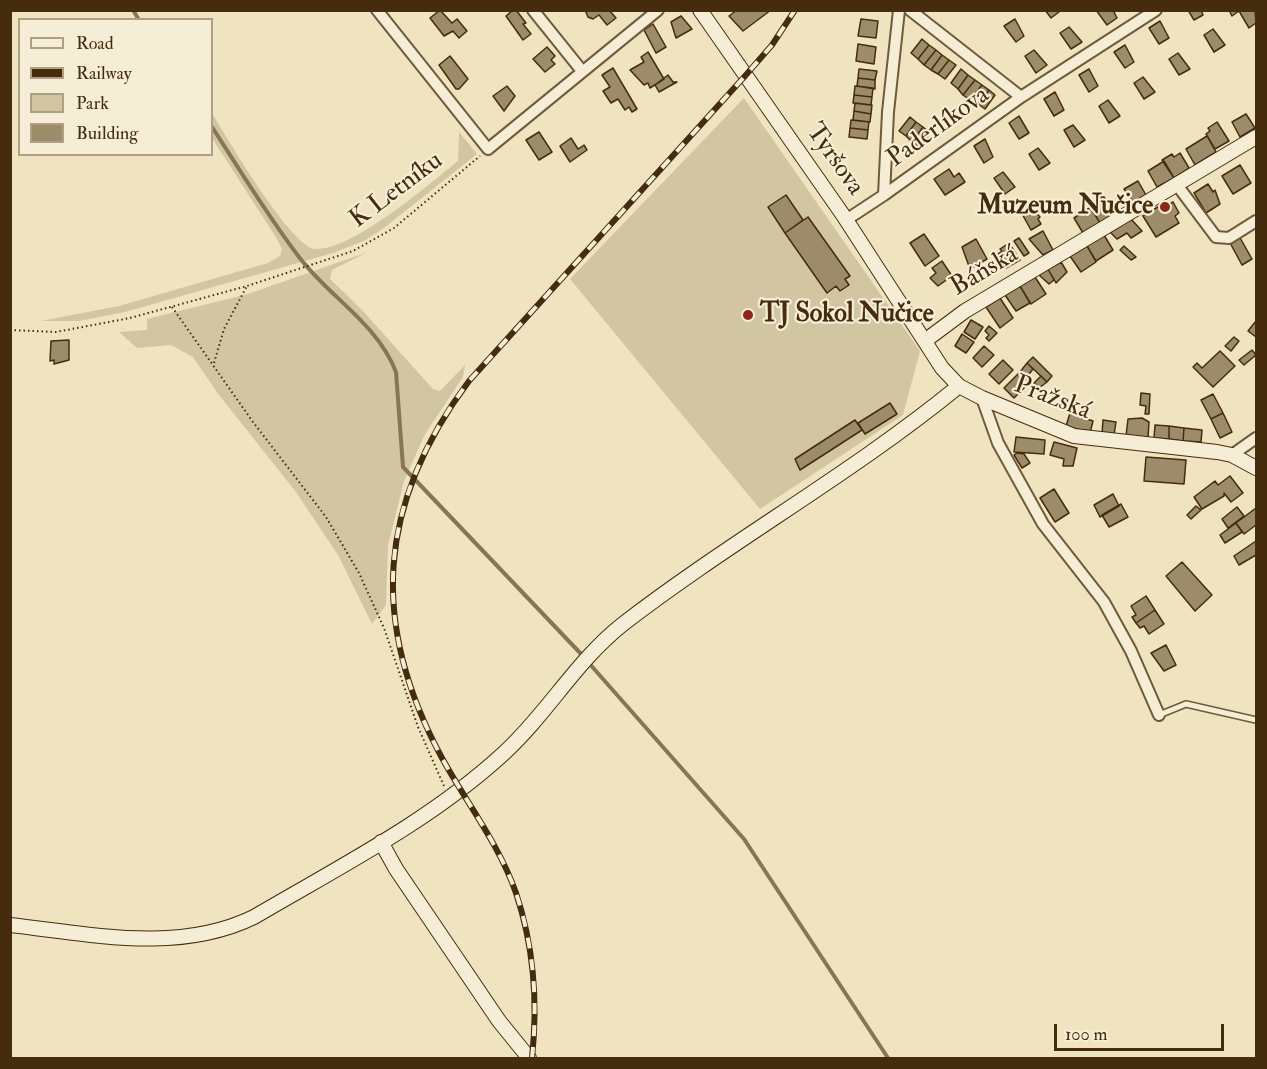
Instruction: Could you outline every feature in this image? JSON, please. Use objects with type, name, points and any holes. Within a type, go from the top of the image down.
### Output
[{"type":"street","points":[[377,10],[488,150],[658,10]]},
{"type":"street","points":[[533,10],[582,71]]},
{"type":"street","name":"Tyršova","points":[[700,10],[846,220],[926,340]]},
{"type":"street","name":"Paderlíkova","points":[[884,195],[888,112],[899,10]]},
{"type":"street","name":"Paderlíkova","points":[[910,10],[1021,97]]},
{"type":"street","name":"Paderlíkova","points":[[846,220],[1021,97],[1156,10]]},
{"type":"street","name":"Báňská","points":[[926,340],[966,311],[1257,137]]},
{"type":"street","points":[[1177,185],[1216,237],[1229,238],[1257,221]]},
{"type":"street","name":"Pražská","points":[[926,340],[942,368],[959,386],[1058,431],[1090,440],[1232,455],[1257,468]]},
{"type":"street","points":[[10,925],[130,938],[206,935],[231,929],[254,917],[381,842],[450,797],[520,738],[590,652],[685,579],[912,425],[959,386]]},
{"type":"street","points":[[982,398],[998,443],[1043,524],[1104,602],[1131,651],[1159,715]]},
{"type":"street","points":[[1232,455],[1257,438]]},
{"type":"street","points":[[381,842],[396,869],[499,1021],[529,1059]]},
{"type":"lane","points":[[1159,715],[1186,704],[1256,720]]},
{"type":"path","name":"K Letníku","points":[[10,330],[56,332],[130,318],[247,286],[353,251],[394,228],[488,150]]},
{"type":"path","points":[[214,364],[224,329],[247,286]]},
{"type":"path","points":[[172,307],[253,422],[326,517],[359,573],[384,628],[418,727],[450,797]]},
{"type":"green space","name":"TJ Sokol Nučice","points":[[744,98],[920,351],[903,415],[760,509],[570,279]]},
{"type":"green space","points":[[213,115],[244,166],[276,211],[304,244],[315,249],[331,247],[369,228],[458,161],[459,132],[477,154],[384,228],[364,241],[333,253],[125,312],[79,321],[41,321],[119,306],[268,263],[280,256],[282,249],[213,140]]},
{"type":"green space","points":[[368,252],[332,270],[330,279],[362,310],[433,389],[440,391],[465,365],[463,377],[425,434],[404,481],[388,545],[386,605],[372,624],[338,555],[296,492],[219,395],[193,357],[171,345],[137,348],[119,332],[147,330],[147,319],[248,294]]},
{"type":"building","points":[[440,10],[452,23],[457,19],[467,31],[459,38],[453,31],[444,36],[430,18]]},
{"type":"building","points":[[516,10],[526,23],[523,24],[531,34],[523,40],[506,16]]},
{"type":"building","points":[[585,10],[609,10],[616,18],[607,25],[599,15],[593,19],[588,17]]},
{"type":"building","points":[[737,10],[771,10],[743,31],[729,16]]},
{"type":"building","points":[[1045,10],[1058,10],[1059,12],[1051,18]]},
{"type":"building","points":[[1096,10],[1113,10],[1117,18],[1107,25]]},
{"type":"building","points":[[1188,10],[1201,10],[1203,15],[1194,20]]},
{"type":"building","points":[[1229,10],[1255,10],[1256,23],[1249,28],[1239,11],[1232,16]]},
{"type":"building","points":[[681,16],[692,29],[676,38],[671,22]]},
{"type":"building","points":[[861,19],[878,21],[876,38],[858,36]]},
{"type":"building","points":[[1015,19],[1024,36],[1016,42],[1004,26]]},
{"type":"building","points":[[1160,21],[1169,38],[1159,44],[1149,28]]},
{"type":"building","points":[[653,24],[666,47],[656,53],[644,30]]},
{"type":"building","points":[[1069,27],[1082,42],[1071,49],[1060,33]]},
{"type":"building","points":[[1213,29],[1225,45],[1214,52],[1204,35]]},
{"type":"building","points":[[922,39],[929,45],[918,59],[911,53]]},
{"type":"building","points":[[858,44],[876,47],[874,64],[856,61]]},
{"type":"building","points":[[929,45],[936,50],[924,65],[918,59]]},
{"type":"building","points":[[1125,45],[1134,62],[1125,68],[1114,52]]},
{"type":"building","points":[[547,47],[555,56],[551,60],[555,64],[545,72],[533,59]]},
{"type":"building","points":[[936,50],[942,55],[931,70],[924,65]]},
{"type":"building","points":[[1034,50],[1047,65],[1036,73],[1025,56]]},
{"type":"building","points":[[648,52],[664,79],[650,88],[648,83],[644,85],[630,70],[644,62],[641,57]]},
{"type":"building","points":[[1178,53],[1190,69],[1179,75],[1169,59]]},
{"type":"building","points":[[942,55],[949,60],[938,74],[931,70]]},
{"type":"building","points":[[450,56],[468,79],[459,89],[456,89],[439,65]]},
{"type":"building","points":[[949,60],[956,65],[945,79],[938,74]]},
{"type":"building","points":[[613,68],[637,109],[632,112],[629,107],[625,110],[618,99],[611,103],[603,91],[610,87],[602,75]]},
{"type":"building","points":[[859,69],[877,71],[875,80],[858,78]]},
{"type":"building","points":[[961,69],[968,75],[958,89],[951,83]]},
{"type":"building","points":[[1089,69],[1098,86],[1089,92],[1079,75]]},
{"type":"building","points":[[668,75],[673,82],[677,82],[659,92],[655,85]]},
{"type":"building","points":[[968,75],[975,80],[963,95],[958,89]]},
{"type":"building","points":[[1143,77],[1155,92],[1144,99],[1134,83]]},
{"type":"building","points":[[858,78],[875,80],[875,89],[857,86]]},
{"type":"building","points":[[975,80],[982,85],[970,100],[963,95]]},
{"type":"building","points":[[982,85],[989,90],[978,104],[970,100]]},
{"type":"building","points":[[507,86],[515,96],[504,111],[493,96]]},
{"type":"building","points":[[855,86],[873,88],[872,97],[854,95]]},
{"type":"building","points":[[989,90],[995,95],[985,109],[978,104]]},
{"type":"building","points":[[1055,92],[1064,110],[1054,116],[1044,99]]},
{"type":"building","points":[[854,95],[872,97],[871,105],[853,103]]},
{"type":"building","points":[[1108,100],[1120,116],[1109,123],[1099,106]]},
{"type":"building","points":[[855,103],[872,105],[871,114],[854,111]]},
{"type":"building","points":[[854,111],[871,114],[870,122],[853,120]]},
{"type":"building","points":[[1246,114],[1255,128],[1240,137],[1232,122]]},
{"type":"building","points":[[1019,116],[1029,133],[1019,139],[1009,123]]},
{"type":"building","points":[[910,117],[916,122],[906,136],[899,131]]},
{"type":"building","points":[[851,120],[869,122],[868,130],[850,128]]},
{"type":"building","points":[[916,122],[923,127],[912,142],[906,136]]},
{"type":"building","points":[[1217,122],[1229,141],[1215,149],[1206,134],[1210,131],[1208,128]]},
{"type":"building","points":[[1073,125],[1085,140],[1074,147],[1064,130]]},
{"type":"building","points":[[923,127],[930,133],[919,147],[912,142]]},
{"type":"building","points":[[850,128],[868,130],[867,139],[849,137]]},
{"type":"building","points":[[539,132],[552,152],[539,160],[526,140]]},
{"type":"building","points":[[1207,136],[1216,152],[1195,165],[1186,149]]},
{"type":"building","points":[[571,138],[578,149],[584,145],[587,150],[570,162],[560,146]]},
{"type":"building","points":[[985,139],[993,157],[984,163],[974,146]]},
{"type":"building","points":[[1038,148],[1050,163],[1039,170],[1029,154]]},
{"type":"building","points":[[1180,153],[1189,168],[1174,178],[1162,160],[1172,154],[1174,157]]},
{"type":"building","points":[[1164,161],[1174,178],[1157,187],[1148,171]]},
{"type":"building","points":[[1240,165],[1251,183],[1233,194],[1222,176]]},
{"type":"building","points":[[949,169],[954,177],[959,173],[965,182],[945,195],[934,179]]},
{"type":"building","points":[[1003,172],[1015,187],[1005,194],[994,178]]},
{"type":"building","points":[[1138,181],[1146,195],[1133,202],[1124,189]]},
{"type":"building","points":[[1208,184],[1213,192],[1215,190],[1220,204],[1206,213],[1194,193]]},
{"type":"building","points":[[786,195],[803,220],[785,233],[768,207]]},
{"type":"building","points":[[1099,197],[1104,197],[1114,214],[1100,223],[1089,205]]},
{"type":"building","points":[[1166,202],[1168,205],[1173,202],[1179,213],[1175,216],[1179,223],[1156,237],[1143,216]]},
{"type":"building","points":[[1031,207],[1040,217],[1038,219],[1041,224],[1031,230],[1021,212]]},
{"type":"building","points":[[1091,207],[1100,223],[1083,233],[1074,218]]},
{"type":"building","points":[[808,217],[850,276],[845,279],[849,285],[840,291],[836,286],[827,293],[785,233]]},
{"type":"building","points":[[1131,219],[1142,231],[1131,238],[1127,233],[1117,239],[1110,232]]},
{"type":"building","points":[[1043,231],[1053,250],[1043,255],[1029,239]]},
{"type":"building","points":[[924,234],[939,256],[925,266],[910,243]]},
{"type":"building","points":[[1104,235],[1113,250],[1096,261],[1087,246]]},
{"type":"building","points":[[1239,236],[1252,259],[1242,265],[1229,241]]},
{"type":"building","points":[[1019,238],[1029,253],[1024,256],[1014,241]]},
{"type":"building","points":[[976,239],[987,259],[970,269],[962,247]]},
{"type":"building","points":[[1009,243],[1020,260],[1006,268],[998,254],[1002,251],[1000,249]]},
{"type":"building","points":[[1087,246],[1096,262],[1081,272],[1070,256]]},
{"type":"building","points":[[1124,246],[1136,257],[1131,260],[1120,250]]},
{"type":"building","points":[[942,261],[952,276],[938,286],[930,278],[936,273],[932,268]]},
{"type":"building","points":[[1061,262],[1067,272],[1056,283],[1048,269]]},
{"type":"building","points":[[1048,269],[1054,280],[1049,284],[1039,275]]},
{"type":"building","points":[[1035,277],[1046,294],[1031,304],[1020,286]]},
{"type":"building","points":[[1020,286],[1030,303],[1016,311],[1005,295]]},
{"type":"building","points":[[1000,298],[1013,318],[1000,328],[986,307]]},
{"type":"building","points":[[971,320],[983,327],[975,339],[964,332]]},
{"type":"building","points":[[1256,321],[1256,337],[1248,331]]},
{"type":"building","points":[[989,326],[997,333],[989,341],[986,338],[989,335],[985,331]]},
{"type":"building","points":[[962,334],[974,342],[966,353],[955,346]]},
{"type":"building","points":[[1234,337],[1239,341],[1231,351],[1225,346]]},
{"type":"building","points":[[69,340],[69,360],[54,364],[54,360],[50,361],[51,341]]},
{"type":"building","points":[[984,346],[994,355],[982,367],[973,358]]},
{"type":"building","points":[[1252,350],[1256,355],[1244,365],[1239,360]]},
{"type":"building","points":[[1220,351],[1235,366],[1213,387],[1193,367],[1197,363],[1202,368]]},
{"type":"building","points":[[1033,357],[1052,376],[1047,382],[1027,363]]},
{"type":"building","points":[[1003,360],[1013,370],[999,384],[989,374]]},
{"type":"building","points":[[1027,363],[1033,369],[1026,378],[1020,372]]},
{"type":"building","points":[[1020,372],[1031,381],[1014,398],[1004,388]]},
{"type":"building","points":[[1041,376],[1047,382],[1039,388],[1034,383]]},
{"type":"building","points":[[1141,393],[1150,394],[1149,414],[1145,414],[1146,406],[1140,405]]},
{"type":"building","points":[[1213,394],[1223,413],[1211,419],[1201,400]]},
{"type":"building","points":[[890,403],[897,414],[865,434],[858,423]]},
{"type":"building","points":[[1070,413],[1093,421],[1090,433],[1066,426]]},
{"type":"building","points":[[1223,413],[1232,432],[1220,438],[1211,419]]},
{"type":"building","points":[[1142,418],[1149,422],[1148,438],[1126,436],[1128,419]]},
{"type":"building","points":[[855,420],[862,430],[800,470],[795,459]]},
{"type":"building","points":[[1103,420],[1116,422],[1114,435],[1102,434]]},
{"type":"building","points":[[1155,425],[1169,426],[1169,439],[1154,438]]},
{"type":"building","points":[[1169,426],[1184,428],[1183,441],[1169,439]]},
{"type":"building","points":[[1184,428],[1202,430],[1201,442],[1183,441]]},
{"type":"building","points":[[1016,437],[1045,440],[1044,454],[1014,452]]},
{"type":"building","points":[[1054,442],[1077,448],[1073,466],[1063,466],[1064,459],[1050,455]]},
{"type":"building","points":[[1024,454],[1030,463],[1022,468],[1014,455]]},
{"type":"building","points":[[1146,457],[1186,460],[1184,484],[1144,481]]},
{"type":"building","points":[[1230,476],[1243,493],[1231,502],[1224,493],[1224,496],[1202,509],[1194,497],[1215,481],[1218,485]]},
{"type":"building","points":[[1054,489],[1069,513],[1055,522],[1040,498]]},
{"type":"building","points":[[1113,494],[1119,506],[1100,517],[1094,505]]},
{"type":"building","points":[[1121,504],[1128,517],[1109,527],[1102,515]]},
{"type":"building","points":[[1196,506],[1201,510],[1191,519],[1187,515]]},
{"type":"building","points":[[1237,507],[1244,516],[1228,528],[1222,519]]},
{"type":"building","points":[[1256,508],[1256,525],[1244,534],[1236,523]]},
{"type":"building","points":[[1236,523],[1242,532],[1225,543],[1220,535]]},
{"type":"building","points":[[1256,541],[1256,555],[1239,565],[1234,556]]},
{"type":"building","points":[[1182,562],[1212,595],[1195,611],[1166,576]]},
{"type":"building","points":[[1146,596],[1155,610],[1136,623],[1132,617],[1136,615],[1131,606]]},
{"type":"building","points":[[1155,610],[1164,624],[1149,634],[1144,626],[1140,628],[1136,623]]},
{"type":"building","points":[[1166,645],[1176,665],[1164,671],[1151,653]]},
{"type":"waterway","points":[[133,10],[138,18]]},
{"type":"waterway","points":[[213,129],[299,257],[365,325],[388,355],[396,372],[403,467],[583,656]]},
{"type":"waterway","points":[[588,662],[744,839],[888,1058]]},
{"type":"railway","points":[[532,1058],[535,1016],[531,954],[516,893],[501,857],[442,758],[418,708],[402,659],[394,612],[394,565],[401,519],[416,473],[438,427],[469,381],[745,76],[772,45],[795,10]]},
{"type":"place","name":"Muzeum Nučice","points":[[1165,207]]},
{"type":"place","name":"TJ Sokol Nučice","points":[[748,315]]}]
